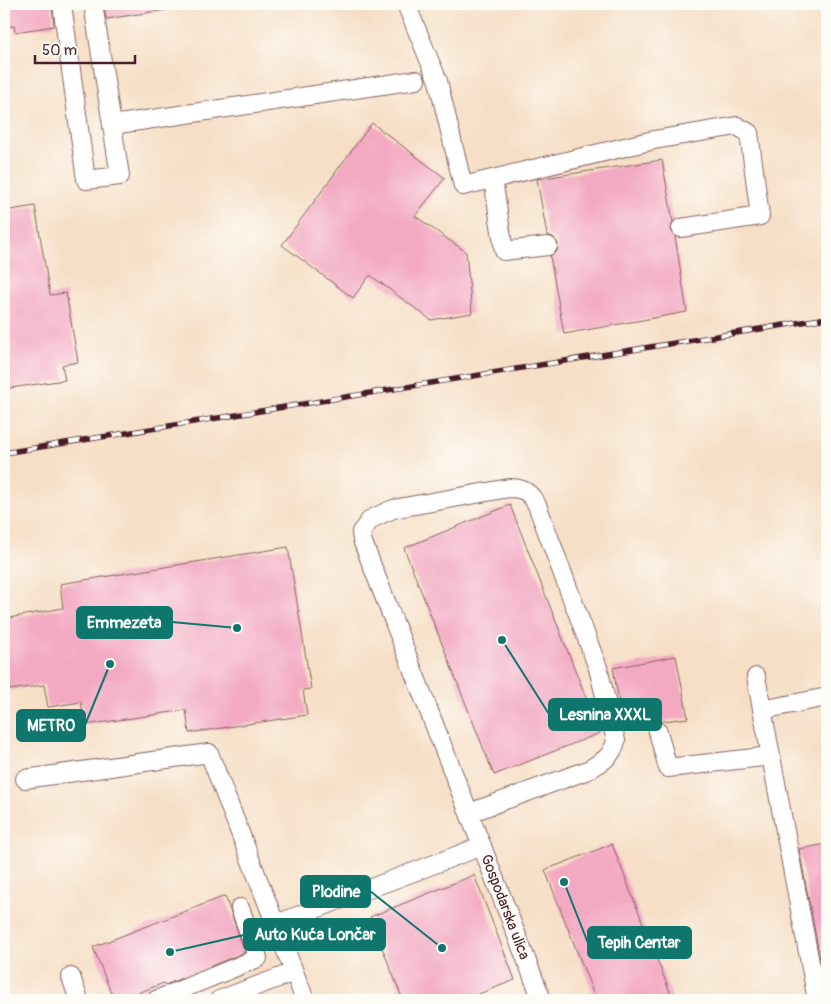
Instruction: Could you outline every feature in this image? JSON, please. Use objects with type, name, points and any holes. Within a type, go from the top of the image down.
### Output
[{"type":"street","points":[[62,4],[86,180],[120,176],[93,4]]},
{"type":"street","points":[[406,4],[438,81],[463,186],[654,140],[737,126],[749,134],[760,216],[681,228]]},
{"type":"street","points":[[112,125],[416,80]]},
{"type":"street","points":[[493,179],[504,251],[548,246]]},
{"type":"street","name":"Gospodarska ulica","points":[[469,813],[588,770],[603,762],[613,752],[616,741],[598,668],[537,504],[532,495],[517,488],[393,509],[371,519],[361,532],[362,540],[542,1000]]},
{"type":"street","points":[[756,677],[817,1000]]},
{"type":"street","points":[[762,710],[827,697]]},
{"type":"street","points":[[658,732],[668,768],[771,756]]},
{"type":"street","points":[[25,779],[209,753],[305,1000]]},
{"type":"street","points":[[276,924],[482,846]]},
{"type":"street","points":[[156,1000],[258,958],[240,908]]},
{"type":"street","points":[[219,1000],[294,972]]},
{"type":"street","points":[[71,978],[79,1000]]},
{"type":"building","points":[[52,4],[54,26],[15,32],[14,26],[4,27],[4,5]]},
{"type":"building","points":[[104,4],[165,4],[165,10],[106,19]]},
{"type":"building","points":[[372,123],[445,178],[415,216],[466,252],[472,313],[431,320],[370,275],[353,298],[282,245]]},
{"type":"building","points":[[662,160],[673,222],[671,230],[675,236],[687,312],[564,334],[550,256],[557,251],[558,244],[553,237],[547,235],[537,179]]},
{"type":"building","points":[[35,206],[50,295],[66,293],[78,362],[62,365],[65,380],[4,389],[4,211]]},
{"type":"building","points":[[510,505],[600,733],[494,775],[404,548]]},
{"type":"building","points":[[288,547],[311,689],[303,690],[307,715],[189,733],[186,710],[85,725],[81,702],[48,707],[44,685],[10,690],[4,654],[4,619],[63,608],[60,584]]},
{"type":"building","points":[[676,656],[688,718],[656,722],[624,730],[613,668]]},
{"type":"building","points":[[612,844],[673,1000],[596,1000],[545,870]]},
{"type":"building","points":[[827,844],[827,978],[824,979],[799,849]]},
{"type":"building","points":[[474,875],[515,980],[463,1000],[403,1000],[370,917]]},
{"type":"building","points":[[225,896],[245,952],[165,985],[164,983],[119,1000],[114,1000],[93,947]]},
{"type":"railway","points":[[4,453],[827,318]]},
{"type":"place","name":"Emmezeta","points":[[237,628]]},
{"type":"place","name":"Lesnina XXXL","points":[[502,640]]},
{"type":"place","name":"METRO","points":[[110,664]]},
{"type":"place","name":"Tepih Centar","points":[[564,882]]},
{"type":"place","name":"Plodine","points":[[442,948]]},
{"type":"place","name":"Auto Kuća Lončar","points":[[170,952]]}]
